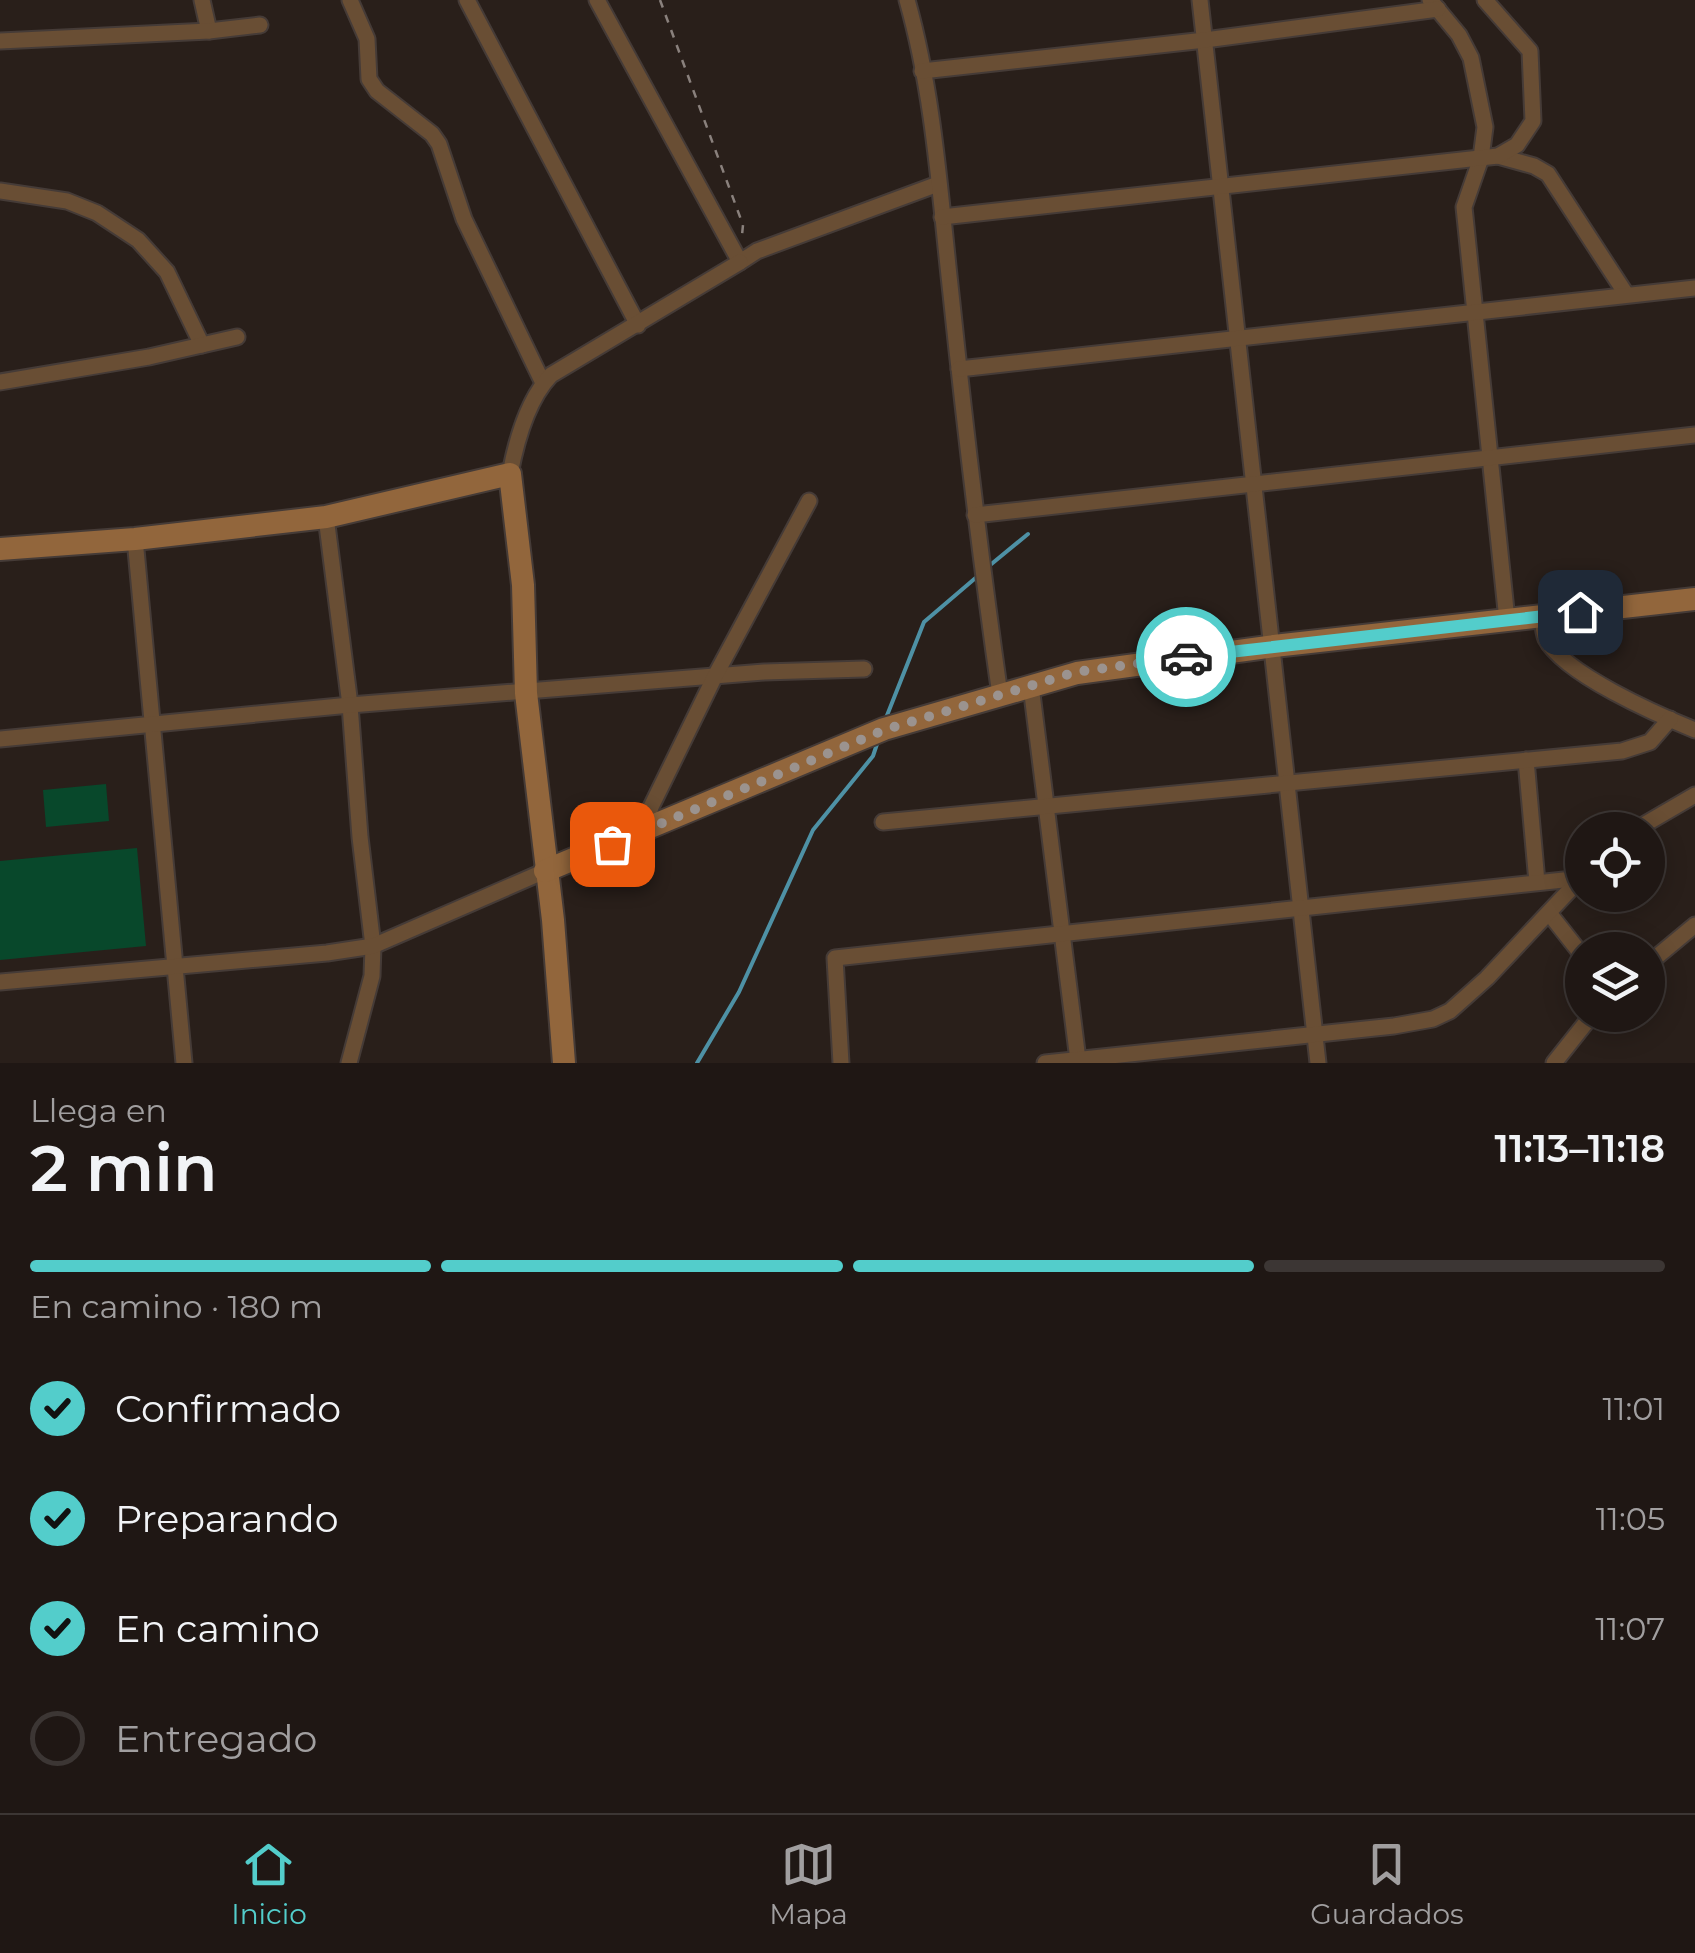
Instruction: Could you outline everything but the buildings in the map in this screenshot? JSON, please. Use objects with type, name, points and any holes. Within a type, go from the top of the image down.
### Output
[{"type":"street","points":[[202,0],[208,31]]},
{"type":"street","points":[[350,0],[367,39],[369,79],[377,92],[432,134],[439,144],[464,219],[543,383]]},
{"type":"street","points":[[467,0],[638,325]]},
{"type":"street","points":[[598,0],[740,262]]},
{"type":"street","points":[[907,0],[938,184],[975,515],[1000,695]]},
{"type":"street","points":[[1200,0],[1318,1063]]},
{"type":"street","points":[[1485,0],[1530,51],[1532,121],[1517,145],[1490,157]]},
{"type":"street","points":[[922,71],[1204,40],[1434,4],[1459,35],[1471,58],[1490,157],[1464,207],[1508,620]]},
{"type":"street","points":[[0,41],[260,25]]},
{"type":"street","points":[[942,217],[1490,157],[1534,166],[1548,174],[1626,294]]},
{"type":"street","points":[[564,1063],[553,920],[526,693],[523,585],[510,474],[515,447],[543,383],[551,375],[757,251],[938,184]]},
{"type":"street","points":[[0,191],[68,201],[97,213],[138,240],[167,272],[202,345]]},
{"type":"street","points":[[959,368],[1695,288]]},
{"type":"street","points":[[0,382],[47,377],[237,337]]},
{"type":"street","points":[[975,515],[1695,435]]},
{"type":"street","points":[[0,548],[135,539],[326,516],[510,474]]},
{"type":"street","points":[[645,830],[651,807],[715,676],[810,501]]},
{"type":"street","points":[[326,516],[374,946],[372,976],[348,1063]]},
{"type":"street","points":[[135,539],[184,1063]]},
{"type":"street","points":[[0,982],[374,946],[882,730],[1095,668],[1695,599]]},
{"type":"street","points":[[1542,616],[1544,636],[1553,650],[1578,672],[1695,730]]},
{"type":"street","points":[[0,739],[350,705],[715,676],[864,670]]},
{"type":"street","points":[[1032,686],[1078,1060]]},
{"type":"street","points":[[882,822],[1622,751],[1650,742],[1670,719]]},
{"type":"street","points":[[1526,760],[1537,882]]},
{"type":"street","points":[[1665,812],[1695,795]]},
{"type":"street","points":[[842,1063],[835,958],[1565,879]]},
{"type":"street","points":[[1045,1063],[1433,1019],[1450,1011],[1565,896]]},
{"type":"street","points":[[1549,913],[1565,933]]},
{"type":"street","points":[[1665,950],[1695,925]]},
{"type":"street","points":[[1554,1063],[1579,1032]]},
{"type":"path","points":[[660,0],[742,226],[740,262]]},
{"type":"green space","points":[[106,784],[109,821],[46,827],[43,790]]},
{"type":"green space","points":[[137,848],[146,946],[0,960],[0,861]]},
{"type":"waterway","points":[[989,566],[1028,534]]},
{"type":"waterway","points":[[886,718],[924,622],[979,575]]},
{"type":"waterway","points":[[697,1063],[739,992],[813,830],[873,756],[878,741]]},
{"type":"way so far","points":[[612,844],[884,730],[1076,672],[1186,657]]},
{"type":"route","points":[[1186,657],[1580,612]]}]
